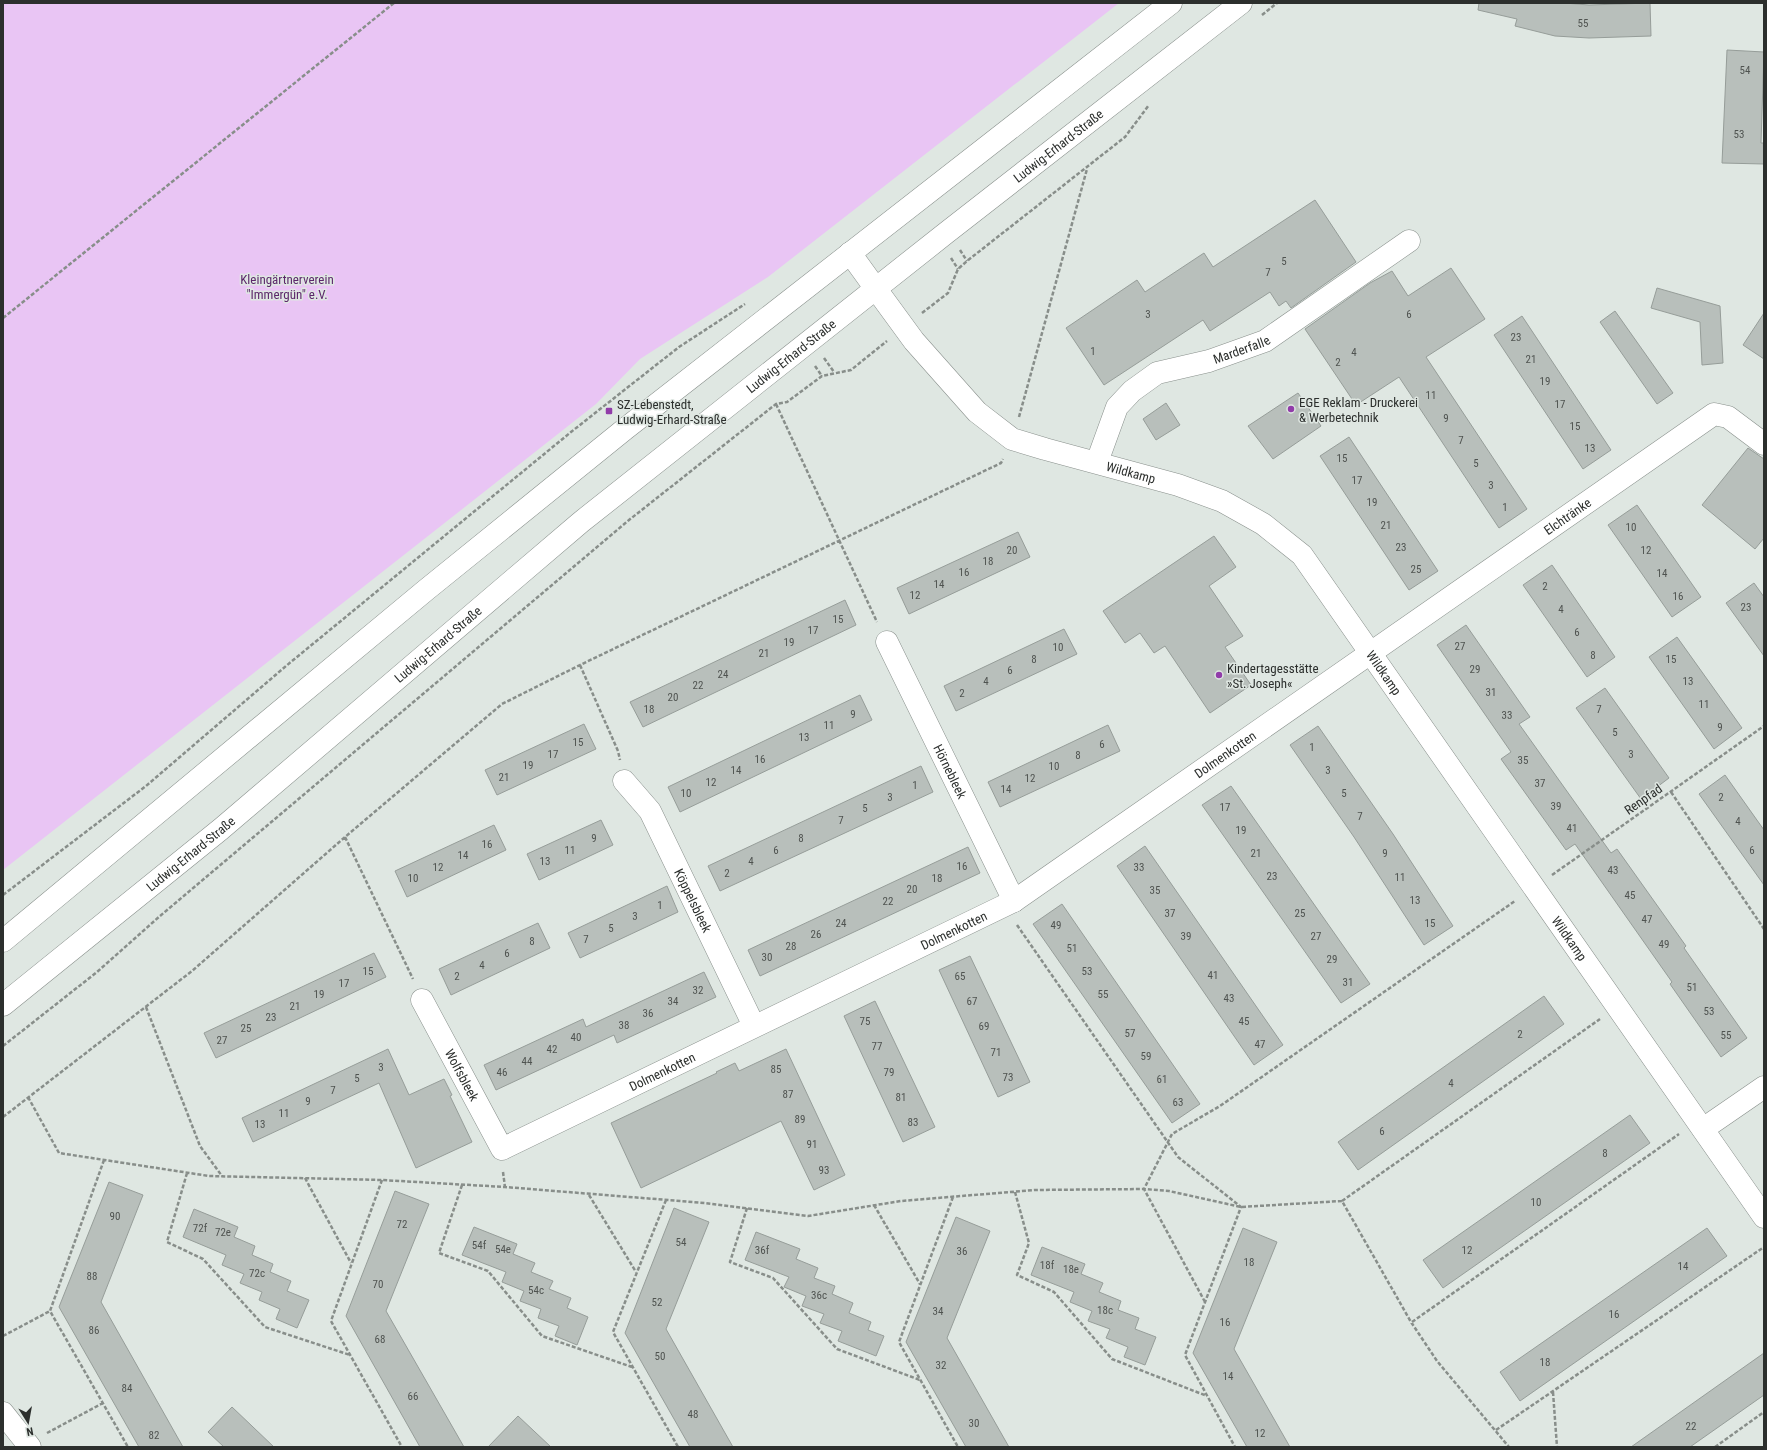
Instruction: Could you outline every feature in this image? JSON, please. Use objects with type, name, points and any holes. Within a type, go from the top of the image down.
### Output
[{"type":"street","points":[[3,941],[426,590],[625,429],[1171,3]]},
{"type":"street","name":"Ludwig-Erhard-Straße","points":[[3,1005],[221,829],[581,522],[1242,3]]},
{"type":"street","name":"Marderfalle","points":[[1097,462],[1117,407],[1132,391],[1156,373],[1209,360],[1265,341],[1409,241]]},
{"type":"street","points":[[850,253],[876,289]]},
{"type":"street","name":"Wildkamp","points":[[876,289],[904,328],[977,412],[1012,439],[1178,485],[1215,498],[1263,524],[1302,555],[1764,1217]]},
{"type":"street","name":"Elchtränke","points":[[1370,652],[1714,414],[1728,417],[1764,444]]},
{"type":"street","name":"Hörnebleek","points":[[887,642],[1009,904]]},
{"type":"street","name":"Dolmenkotten","points":[[502,1149],[1009,904],[1370,652]]},
{"type":"street","name":"Köppelsbleek","points":[[624,781],[650,811],[754,1026]]},
{"type":"street","name":"Wolfsbleek","points":[[422,1000],[502,1149]]},
{"type":"street","points":[[1700,1125],[1764,1087]]},
{"type":"street","points":[[3,1413],[29,1445]]},
{"type":"path","points":[[3,318],[394,3]]},
{"type":"path","points":[[1259,17],[1277,3]]},
{"type":"path","points":[[3,1046],[97,972],[160,916],[629,520],[776,404],[786,402],[822,376],[851,370],[948,293],[958,269],[1126,137],[1151,103]]},
{"type":"path","points":[[3,1117],[192,971],[345,837],[502,704],[1001,462],[1012,439],[1087,168]]},
{"type":"path","points":[[776,404],[887,642]]},
{"type":"path","points":[[580,665],[618,751],[624,781]]},
{"type":"path","name":"Renpfad","points":[[1144,1189],[1172,1134],[1227,1102],[1495,916],[1533,886],[1566,866],[1764,726]]},
{"type":"path","points":[[1671,792],[1764,929]]},
{"type":"path","points":[[345,837],[422,1000]]},
{"type":"path","points":[[1009,904],[1178,1157],[1241,1207]]},
{"type":"path","points":[[28,1097],[59,1153],[208,1176],[382,1180],[462,1185],[705,1203],[808,1216],[901,1201],[1014,1192],[1144,1189],[1169,1191],[1241,1207],[1342,1201],[1618,1006]]},
{"type":"path","points":[[146,1007],[200,1146],[223,1176]]},
{"type":"path","points":[[1412,1322],[1700,1125]]},
{"type":"path","points":[[3,1336],[50,1311],[104,1160]]},
{"type":"path","points":[[187,1173],[167,1242],[203,1259],[264,1327],[350,1355]]},
{"type":"path","points":[[305,1178],[352,1264]]},
{"type":"path","points":[[382,1180],[331,1321],[402,1447]]},
{"type":"path","points":[[462,1185],[439,1253],[488,1271],[542,1336],[632,1367]]},
{"type":"path","points":[[1144,1189],[1205,1302]]},
{"type":"path","points":[[1014,1192],[1029,1243],[1017,1275],[1054,1292],[1112,1359],[1207,1396]]},
{"type":"path","points":[[589,1195],[636,1273]]},
{"type":"path","points":[[953,1197],[899,1342],[958,1447]]},
{"type":"path","points":[[666,1200],[613,1332],[678,1447]]},
{"type":"path","points":[[1342,1201],[1412,1322],[1437,1360],[1509,1447]]},
{"type":"path","points":[[874,1206],[920,1285]]},
{"type":"path","points":[[1236,1447],[1185,1355],[1241,1207]]},
{"type":"path","points":[[747,1208],[730,1262],[773,1278],[837,1349],[920,1380]]},
{"type":"path","points":[[1496,1430],[1764,1247]]},
{"type":"path","points":[[50,1311],[128,1447]]},
{"type":"path","points":[[1552,1391],[1557,1447]]},
{"type":"path","points":[[29,1445],[103,1403]]},
{"type":"path","points":[[1715,1447],[1764,1412]]},
{"type":"green space","name":"Kleingärtnerverein \"Immergün\" e.V.","points":[[3,3],[1119,3],[768,277],[640,359],[596,404],[3,870]]},
{"type":"building","points":[[1479,3],[1564,3],[1589,5],[1650,3],[1651,36],[1589,38],[1555,36],[1515,26],[1517,19],[1478,10]]},
{"type":"building","points":[[1727,50],[1764,52],[1761,143],[1764,143],[1764,164],[1722,163]]},
{"type":"building","points":[[1315,200],[1356,262],[1291,308],[1286,301],[1279,306],[1270,292],[1210,331],[1203,320],[1104,385],[1066,328],[1137,280],[1145,292],[1204,253],[1213,267]]},
{"type":"building","points":[[1451,268],[1485,319],[1426,357],[1527,509],[1499,528],[1399,377],[1356,405],[1305,329],[1370,283],[1392,271],[1408,296]]},
{"type":"building","points":[[1657,288],[1720,306],[1723,363],[1702,365],[1700,322],[1651,308]]},
{"type":"building","points":[[1615,311],[1673,393],[1657,404],[1600,322]]},
{"type":"building","points":[[1764,313],[1764,359],[1743,345]]},
{"type":"building","points":[[1522,316],[1611,450],[1583,469],[1494,335]]},
{"type":"building","name":"EGE Reklam - Druckerei & Werbetechnik","points":[[1298,393],[1321,426],[1273,459],[1248,426]]},
{"type":"building","points":[[1166,403],[1180,425],[1156,440],[1143,419]]},
{"type":"building","points":[[1349,437],[1438,571],[1409,590],[1320,456]]},
{"type":"building","points":[[1748,448],[1764,459],[1764,538],[1755,549],[1702,505]]},
{"type":"building","points":[[1637,505],[1701,597],[1672,617],[1608,525]]},
{"type":"building","points":[[1018,532],[1030,557],[909,614],[897,588]]},
{"type":"building","points":[[1214,536],[1236,567],[1209,586],[1243,636],[1225,647],[1251,685],[1210,713],[1165,646],[1154,653],[1140,633],[1125,643],[1103,611]]},
{"type":"building","points":[[1552,565],[1615,657],[1587,677],[1523,585]]},
{"type":"building","points":[[1754,583],[1764,597],[1764,656],[1726,603]]},
{"type":"building","points":[[845,600],[856,625],[643,727],[630,702]]},
{"type":"building","points":[[1466,625],[1530,717],[1519,724],[1611,853],[1617,849],[1686,946],[1684,948],[1747,1038],[1721,1057],[1670,984],[1672,982],[1575,844],[1566,850],[1501,759],[1511,752],[1437,645]]},
{"type":"building","points":[[1064,629],[1077,654],[956,711],[944,686]]},
{"type":"building","points":[[1677,637],[1742,728],[1714,749],[1649,657]]},
{"type":"building","points":[[1605,688],[1669,778],[1641,799],[1576,708]]},
{"type":"building","points":[[860,695],[872,720],[680,812],[668,787]]},
{"type":"building","points":[[584,724],[596,749],[497,795],[485,770]]},
{"type":"building","points":[[1108,725],[1120,751],[1000,807],[988,782]]},
{"type":"building","points":[[1318,726],[1393,834],[1453,926],[1424,945],[1354,837],[1290,745]]},
{"type":"building","points":[[921,766],[933,792],[720,891],[708,866]]},
{"type":"building","points":[[1725,775],[1764,830],[1764,885],[1699,794]]},
{"type":"building","points":[[1231,786],[1370,984],[1341,1003],[1202,805]]},
{"type":"building","points":[[601,820],[613,845],[539,880],[527,854]]},
{"type":"building","points":[[494,825],[506,850],[407,897],[395,871]]},
{"type":"building","points":[[1145,846],[1283,1045],[1254,1065],[1117,866]]},
{"type":"building","points":[[968,847],[980,873],[760,976],[748,950]]},
{"type":"building","points":[[667,886],[678,912],[580,958],[568,933]]},
{"type":"building","points":[[1062,904],[1200,1104],[1172,1123],[1033,924]]},
{"type":"building","points":[[538,923],[550,948],[451,995],[439,969]]},
{"type":"building","points":[[374,953],[386,977],[216,1058],[204,1033]]},
{"type":"building","points":[[970,956],[1030,1082],[998,1097],[939,970]]},
{"type":"building","points":[[704,972],[716,997],[617,1043],[614,1035],[496,1090],[484,1065],[583,1019],[586,1027]]},
{"type":"building","points":[[1544,996],[1564,1024],[1358,1170],[1338,1142]]},
{"type":"building","points":[[875,1001],[935,1127],[903,1142],[844,1016]]},
{"type":"building","points":[[388,1049],[409,1095],[444,1079],[452,1095],[450,1096],[472,1142],[416,1168],[379,1083],[253,1142],[242,1118]]},
{"type":"building","points":[[786,1049],[845,1175],[814,1190],[781,1121],[641,1188],[611,1123],[735,1063],[739,1071]]},
{"type":"building","points":[[1630,1115],[1650,1143],[1443,1288],[1423,1260]]},
{"type":"building","points":[[109,1182],[143,1195],[101,1302],[183,1447],[139,1447],[59,1307]]},
{"type":"building","points":[[395,1191],[429,1204],[386,1311],[464,1447],[420,1447],[346,1316]]},
{"type":"building","points":[[674,1208],[709,1222],[666,1329],[733,1447],[690,1447],[625,1333]]},
{"type":"building","points":[[194,1209],[238,1227],[234,1237],[255,1246],[252,1255],[273,1264],[270,1272],[291,1281],[287,1291],[309,1300],[297,1328],[276,1319],[280,1309],[259,1300],[262,1292],[240,1283],[244,1274],[222,1265],[226,1255],[183,1237]]},
{"type":"building","points":[[956,1217],[990,1231],[947,1338],[1009,1447],[966,1447],[906,1342]]},
{"type":"building","points":[[474,1227],[517,1244],[513,1254],[535,1263],[531,1272],[553,1281],[549,1289],[571,1298],[567,1308],[588,1317],[577,1345],[555,1336],[559,1326],[538,1318],[541,1309],[520,1301],[524,1291],[502,1282],[506,1272],[462,1255]]},
{"type":"building","points":[[1243,1228],[1277,1242],[1234,1349],[1290,1447],[1247,1447],[1193,1353]]},
{"type":"building","points":[[1707,1228],[1727,1256],[1520,1401],[1500,1372]]},
{"type":"building","points":[[756,1232],[800,1249],[796,1259],[818,1268],[814,1278],[835,1286],[832,1294],[853,1303],[849,1313],[871,1322],[868,1330],[884,1336],[876,1356],[838,1341],[842,1331],[820,1323],[824,1314],[802,1306],[806,1296],[784,1287],[789,1277],[745,1260]]},
{"type":"building","points":[[1042,1247],[1085,1264],[1081,1274],[1103,1283],[1099,1292],[1121,1301],[1118,1310],[1139,1318],[1135,1329],[1156,1337],[1145,1365],[1124,1357],[1128,1347],[1106,1338],[1110,1329],[1088,1321],[1092,1311],[1070,1302],[1074,1292],[1031,1275]]},
{"type":"building","points":[[1764,1353],[1764,1395],[1690,1447],[1631,1447]]},
{"type":"building","points":[[232,1407],[274,1447],[224,1447],[208,1432]]},
{"type":"building","points":[[518,1416],[551,1447],[488,1447]]},
{"type":"place","name":"EGE Reklam - Druckerei & Werbetechnik","points":[[1291,409]]},
{"type":"place","name":"SZ-Lebenstedt, Ludwig-Erhard-Straße","points":[[609,411]]},
{"type":"place","name":"Kindertagesstätte »St. Joseph«","points":[[1219,675]]}]
